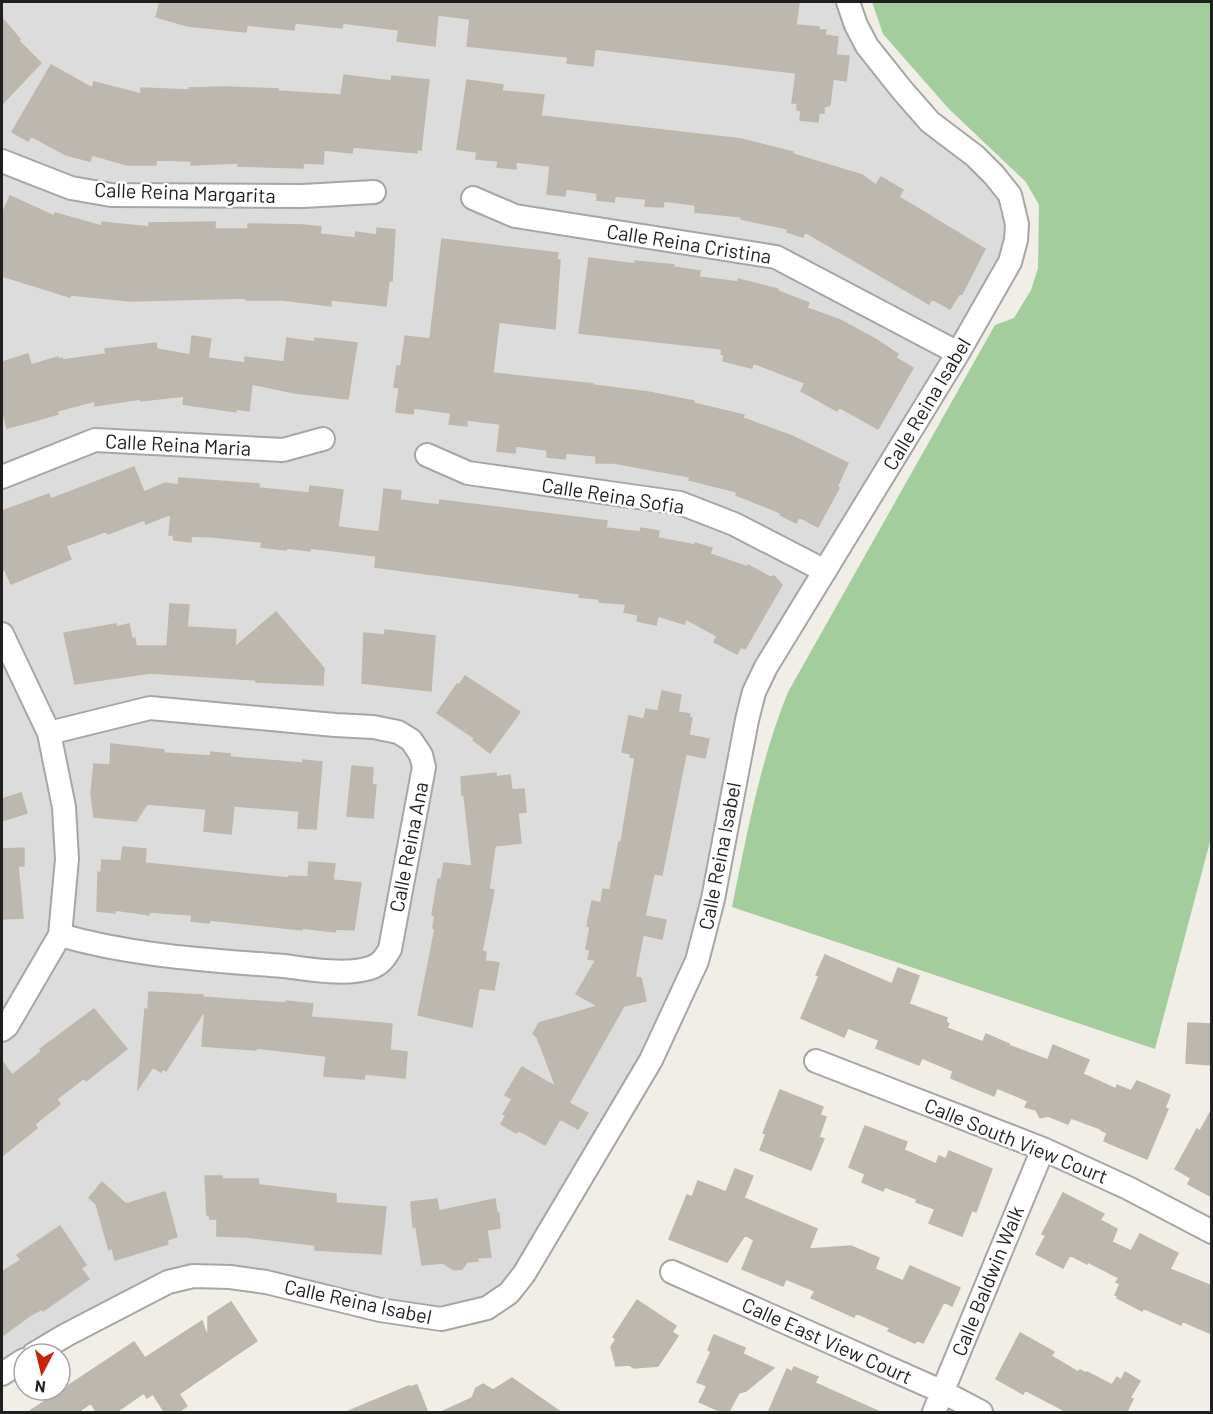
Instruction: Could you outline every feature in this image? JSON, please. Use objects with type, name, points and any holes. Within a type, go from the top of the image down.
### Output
[{"type":"street","name":"Calle Reina Isabel","points":[[54,1342],[168,1282],[193,1276],[230,1277],[266,1282],[380,1310],[441,1319],[487,1308],[509,1293],[524,1274],[651,1060],[697,961],[713,899],[754,692],[781,641],[958,353],[1010,262],[1017,224],[1010,195],[975,156],[930,122],[867,46],[848,2]]},
{"type":"street","name":"Calle Reina Margarita","points":[[2,161],[71,188],[111,195],[303,196],[374,192]]},
{"type":"street","name":"Calle Reina Cristina","points":[[473,198],[515,216],[776,257],[958,353]]},
{"type":"street","name":"Calle Reina Maria","points":[[2,477],[95,440],[283,450],[323,439]]},
{"type":"street","name":"Calle Reina Sofia","points":[[427,455],[468,473],[680,503],[734,524],[825,571]]},
{"type":"street","points":[[2,634],[49,733],[64,807],[67,859],[60,935],[7,1026],[2,1030]]},
{"type":"street","name":"Calle Reina Ana","points":[[49,733],[150,708],[374,727],[398,732],[411,740],[421,755],[424,766],[390,949],[384,959],[372,967],[339,971],[159,955],[84,942],[60,935]]},
{"type":"street","name":"Calle South View Court","points":[[816,1061],[1043,1149],[1128,1188],[1212,1232]]},
{"type":"street","name":"Calle Baldwin Walk","points":[[933,1413],[1043,1149]]},
{"type":"street","name":"Calle East View Court","points":[[672,1272],[943,1392],[981,1413]]},
{"type":"shaded area","points":[[2,2],[848,2],[856,25],[994,175],[1016,240],[766,667],[697,961],[524,1274],[465,1315],[193,1276],[64,1342],[12,1342],[12,1369],[2,1374]]},
{"type":"green space","points":[[872,2],[1211,2],[1211,838],[1155,1049],[732,907],[762,771],[788,692],[995,325],[1014,318],[1031,290],[1038,268],[1039,205],[1026,182],[949,109],[883,34]]},
{"type":"building","points":[[160,2],[799,2],[796,25],[819,27],[819,30],[826,30],[825,35],[838,37],[836,55],[849,56],[846,81],[833,79],[830,105],[824,107],[824,113],[819,113],[818,122],[800,120],[801,111],[797,110],[797,103],[792,103],[796,73],[595,49],[593,66],[567,63],[568,57],[467,46],[470,19],[438,15],[435,46],[397,41],[399,30],[343,23],[342,28],[295,23],[294,30],[247,25],[246,32],[188,26],[156,17]]},
{"type":"building","points":[[2,18],[20,39],[19,41],[41,63],[2,104]]},
{"type":"building","points":[[51,65],[92,88],[94,82],[141,94],[141,88],[189,90],[189,88],[226,87],[341,95],[344,75],[391,81],[392,76],[429,80],[421,150],[417,149],[417,153],[353,147],[352,153],[324,150],[323,164],[303,163],[303,168],[238,166],[238,163],[191,165],[191,161],[156,160],[156,165],[127,165],[92,155],[90,161],[66,155],[31,136],[28,141],[12,132]]},
{"type":"building","points":[[467,80],[503,85],[502,91],[544,95],[541,116],[741,139],[793,152],[793,154],[862,175],[876,185],[881,177],[903,190],[899,197],[985,249],[962,294],[960,293],[950,309],[932,299],[929,304],[805,232],[803,237],[787,232],[788,229],[741,219],[742,217],[695,212],[695,205],[664,201],[663,207],[645,206],[646,199],[615,196],[614,202],[597,200],[597,193],[566,189],[565,196],[547,194],[550,166],[516,162],[516,169],[497,167],[498,161],[476,159],[477,152],[457,149]]},
{"type":"building","points":[[10,196],[54,216],[55,213],[101,226],[102,222],[149,227],[149,223],[215,222],[215,229],[248,229],[248,224],[303,225],[321,227],[320,234],[355,238],[356,232],[377,235],[377,228],[395,230],[392,281],[389,281],[386,306],[331,300],[331,306],[283,300],[246,300],[246,298],[130,301],[71,295],[70,297],[2,276],[2,214]]},
{"type":"building","points":[[442,239],[558,253],[557,260],[560,260],[555,329],[499,322],[493,373],[593,384],[694,401],[693,403],[744,415],[743,418],[792,436],[848,463],[837,487],[839,488],[818,527],[799,517],[796,523],[780,515],[781,513],[736,495],[737,492],[689,480],[690,477],[614,463],[596,463],[596,456],[566,453],[565,459],[547,457],[547,450],[516,446],[515,453],[497,451],[500,424],[467,420],[467,426],[449,424],[451,413],[414,408],[413,414],[396,412],[399,388],[394,387],[397,366],[401,366],[405,336],[430,339]]},
{"type":"building","points":[[589,258],[635,264],[635,261],[674,265],[673,267],[700,271],[699,277],[738,282],[738,279],[778,289],[778,291],[809,303],[807,308],[840,320],[877,340],[898,354],[896,358],[913,368],[878,429],[839,407],[837,411],[801,391],[805,383],[753,363],[752,368],[723,361],[722,349],[579,333]]},
{"type":"building","points":[[192,336],[211,339],[208,358],[245,363],[245,357],[284,362],[287,338],[315,342],[315,338],[357,343],[348,399],[295,393],[252,384],[249,411],[236,409],[236,412],[183,404],[184,396],[141,401],[141,399],[95,406],[95,401],[7,428],[2,409],[2,362],[28,354],[31,365],[58,357],[63,360],[106,354],[105,349],[156,343],[157,349],[190,355]]},
{"type":"building","points":[[134,467],[144,492],[165,483],[178,485],[179,478],[259,484],[259,488],[309,493],[310,486],[343,490],[338,527],[379,532],[384,489],[401,491],[400,500],[439,505],[440,500],[607,521],[606,528],[640,532],[641,528],[659,531],[658,538],[695,545],[695,543],[712,548],[710,554],[748,567],[748,565],[770,577],[774,576],[782,585],[745,649],[741,647],[737,654],[714,642],[717,636],[686,619],[684,624],[658,616],[656,625],[637,621],[638,615],[624,612],[626,604],[599,602],[599,599],[579,597],[580,594],[375,567],[376,556],[310,548],[310,551],[287,548],[286,550],[261,547],[262,542],[213,537],[191,536],[191,542],[174,540],[173,535],[169,535],[171,514],[146,524],[144,520],[108,534],[107,531],[66,546],[71,559],[11,584],[5,570],[2,571],[2,511],[49,494],[51,499]]},
{"type":"building","points":[[170,604],[189,605],[187,627],[236,630],[235,647],[276,612],[324,668],[323,685],[150,673],[75,684],[64,633],[129,624],[136,646],[167,646]]},
{"type":"building","points":[[385,630],[435,636],[431,691],[362,683],[364,633],[385,635]]},
{"type":"building","points":[[465,676],[520,712],[490,753],[473,740],[474,738],[437,713]]},
{"type":"building","points":[[662,691],[681,695],[678,712],[690,714],[689,717],[692,718],[689,735],[709,739],[705,758],[686,754],[662,875],[654,874],[645,916],[666,920],[662,939],[643,935],[635,977],[641,978],[646,1001],[624,1006],[569,1103],[588,1113],[578,1129],[560,1119],[545,1145],[518,1130],[516,1133],[501,1124],[506,1115],[503,1114],[512,1099],[505,1095],[522,1067],[556,1087],[537,1037],[533,1034],[539,1023],[598,1006],[576,994],[596,960],[588,959],[590,950],[586,949],[590,927],[587,926],[592,901],[601,903],[603,889],[610,890],[619,842],[621,842],[635,758],[630,757],[631,754],[622,752],[629,716],[644,719],[646,709],[658,711]]},
{"type":"building","points":[[111,744],[164,750],[164,753],[211,756],[211,752],[230,754],[230,757],[303,763],[303,760],[322,762],[316,829],[298,828],[299,811],[234,806],[231,834],[204,831],[206,809],[147,804],[136,821],[94,817],[91,794],[94,764],[110,765]]},
{"type":"building","points":[[352,766],[373,768],[372,785],[376,785],[373,818],[347,816]]},
{"type":"building","points":[[496,773],[496,777],[510,775],[512,790],[524,789],[526,812],[518,813],[521,843],[495,846],[489,889],[494,890],[482,951],[486,952],[485,961],[499,963],[494,990],[479,988],[472,1027],[418,1015],[435,929],[433,928],[435,916],[432,915],[438,879],[441,880],[444,863],[472,866],[461,777]]},
{"type":"building","points":[[21,793],[27,813],[2,821],[2,799]]},
{"type":"building","points":[[123,847],[146,849],[145,863],[288,878],[289,876],[308,877],[309,862],[335,864],[333,880],[361,883],[354,930],[336,929],[335,932],[302,928],[302,930],[210,920],[209,923],[191,921],[192,915],[149,912],[149,915],[115,910],[115,913],[97,911],[98,872],[101,873],[102,860],[121,861]]},
{"type":"building","points":[[24,848],[24,866],[18,866],[23,918],[2,919],[2,849]]},
{"type":"building","points":[[825,955],[892,984],[898,968],[919,976],[909,1004],[947,1018],[946,1021],[949,1024],[947,1028],[983,1042],[986,1034],[1048,1060],[1053,1045],[1089,1060],[1083,1074],[1116,1089],[1117,1085],[1131,1091],[1137,1081],[1170,1095],[1165,1108],[1168,1109],[1147,1159],[1104,1141],[1107,1133],[1101,1129],[1071,1118],[1068,1124],[1048,1116],[1040,1118],[1036,1110],[1025,1107],[1028,1101],[997,1088],[994,1096],[951,1078],[953,1071],[922,1058],[919,1065],[876,1048],[879,1040],[848,1028],[844,1037],[801,1018],[819,976],[816,975]]},
{"type":"building","points":[[149,992],[313,1004],[311,1017],[392,1024],[390,1050],[407,1052],[405,1078],[365,1074],[364,1079],[324,1076],[326,1056],[256,1048],[256,1050],[202,1046],[205,1010],[166,1071],[163,1069],[161,1072],[153,1067],[138,1089],[145,1009],[148,1010]]},
{"type":"building","points":[[94,1009],[127,1049],[86,1081],[84,1078],[57,1099],[60,1104],[35,1124],[37,1128],[2,1156],[2,1061],[12,1075],[42,1051],[40,1049]]},
{"type":"building","points":[[1188,1023],[1212,1024],[1212,1065],[1186,1063]]},
{"type":"building","points":[[780,1090],[823,1107],[820,1115],[826,1117],[819,1137],[824,1139],[811,1170],[760,1150],[766,1134],[763,1133]]},
{"type":"building","points":[[1212,1109],[1212,1197],[1188,1184],[1191,1178],[1175,1169],[1197,1129],[1200,1131]]},
{"type":"building","points":[[865,1126],[907,1142],[904,1150],[936,1164],[939,1156],[946,1159],[949,1151],[992,1169],[976,1212],[972,1210],[962,1236],[929,1223],[935,1209],[916,1202],[917,1199],[885,1187],[883,1191],[862,1182],[865,1174],[849,1167]]},
{"type":"building","points":[[735,1169],[753,1176],[744,1198],[817,1229],[809,1249],[851,1246],[879,1258],[875,1269],[903,1281],[910,1266],[960,1288],[952,1306],[944,1302],[923,1343],[917,1340],[915,1343],[888,1331],[890,1328],[856,1313],[854,1317],[811,1298],[815,1291],[786,1279],[783,1286],[742,1269],[754,1240],[745,1235],[727,1262],[669,1239],[687,1195],[692,1197],[698,1181],[726,1192]]},
{"type":"building","points":[[205,1176],[222,1176],[222,1179],[258,1179],[259,1185],[336,1194],[336,1203],[386,1207],[381,1254],[315,1250],[315,1245],[217,1236],[217,1219],[210,1219],[207,1215]]},
{"type":"building","points":[[102,1182],[126,1204],[165,1192],[177,1237],[167,1240],[168,1244],[115,1260],[112,1248],[109,1250],[96,1204],[89,1198]]},
{"type":"building","points":[[1063,1193],[1104,1214],[1100,1220],[1117,1229],[1112,1242],[1131,1251],[1140,1234],[1178,1253],[1170,1269],[1212,1286],[1212,1334],[1182,1321],[1181,1325],[1143,1308],[1142,1311],[1117,1298],[1118,1296],[1115,1295],[1120,1284],[1116,1282],[1119,1278],[1088,1262],[1087,1264],[1070,1255],[1063,1268],[1036,1254],[1046,1235],[1042,1234]]},
{"type":"building","points":[[437,1199],[439,1211],[495,1199],[500,1228],[487,1230],[491,1257],[477,1258],[478,1261],[467,1262],[462,1269],[454,1270],[443,1263],[422,1265],[416,1227],[413,1227],[411,1202]]},
{"type":"building","points":[[60,1226],[86,1265],[81,1268],[89,1279],[2,1336],[2,1272],[21,1260],[17,1255]]},
{"type":"building","points":[[637,1300],[676,1326],[672,1332],[678,1336],[658,1366],[634,1368],[629,1365],[616,1366],[611,1347],[616,1339],[613,1337]]},
{"type":"building","points":[[231,1302],[257,1341],[179,1394],[187,1406],[177,1413],[165,1413],[153,1394],[147,1398],[144,1393],[115,1413],[97,1413],[91,1403],[77,1413],[27,1413],[44,1402],[72,1402],[72,1383],[134,1342],[145,1358],[202,1321],[208,1338],[208,1317]]},
{"type":"building","points":[[1020,1333],[1054,1352],[1051,1356],[1078,1372],[1080,1370],[1087,1372],[1112,1385],[1117,1377],[1121,1380],[1125,1372],[1140,1381],[1130,1398],[1133,1399],[1126,1413],[1069,1413],[1025,1390],[1023,1394],[996,1379]]},
{"type":"building","points":[[714,1335],[745,1348],[743,1354],[774,1368],[746,1391],[739,1393],[728,1413],[699,1402],[707,1386],[697,1382],[711,1352],[708,1350]]},
{"type":"building","points":[[794,1367],[818,1377],[815,1383],[882,1413],[768,1413],[787,1369],[792,1372]]},
{"type":"building","points":[[512,1378],[562,1413],[439,1413],[472,1398],[476,1388],[483,1384],[493,1390]]},
{"type":"building","points":[[417,1385],[428,1413],[344,1413],[409,1386]]}]
